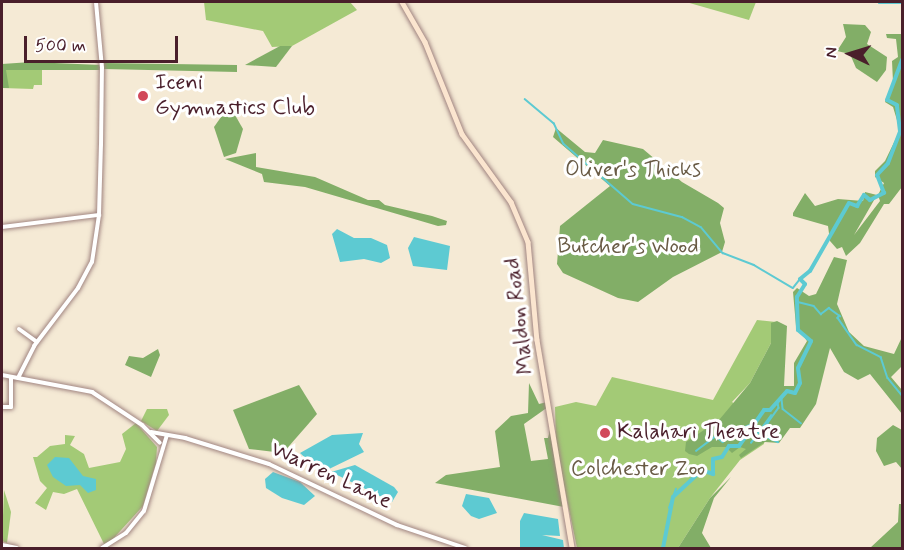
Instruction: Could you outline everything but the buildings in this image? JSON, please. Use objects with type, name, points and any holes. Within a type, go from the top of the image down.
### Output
[{"type":"main road","name":"Maldon Road","points":[[402,2],[425,42],[462,134],[511,202],[528,242],[541,369],[572,549]]},
{"type":"street","points":[[18,378],[37,342],[88,273],[99,215],[102,68],[96,2]]},
{"type":"street","points":[[2,227],[99,215]]},
{"type":"street","points":[[18,328],[37,342]]},
{"type":"street","name":"Warren Lane","points":[[2,375],[92,392],[151,432],[158,441],[181,437],[284,470],[397,525],[465,549]]},
{"type":"street","points":[[2,407],[11,407],[11,378]]},
{"type":"street","name":"Warren Lane","points":[[151,432],[159,433],[167,438]]},
{"type":"street","points":[[159,433],[161,457]]},
{"type":"street","points":[[102,549],[126,533],[144,511],[167,438]]},
{"type":"street","points":[[2,545],[17,549]]},
{"type":"green space","points":[[204,2],[350,2],[357,10],[292,46],[272,47],[263,31],[206,20]]},
{"type":"green space","points":[[686,2],[756,2],[749,20]]},
{"type":"green space","points":[[843,24],[865,25],[871,32],[867,44],[887,57],[886,70],[877,82],[856,68],[850,54],[837,51],[846,37]]},
{"type":"green space","points":[[886,34],[902,34],[902,187],[889,204],[884,204],[860,243],[846,256],[842,247],[837,249],[830,241],[828,226],[793,216],[793,213],[805,193],[815,206],[838,199],[863,201],[865,192],[877,195],[854,235],[880,201],[878,195],[884,183],[875,177],[875,171],[885,161],[900,130],[893,107],[885,102],[893,82],[892,61],[898,57],[896,39],[887,38]]},
{"type":"green space","points":[[280,46],[292,46],[276,67],[245,65]]},
{"type":"green space","points":[[31,62],[101,65],[101,70],[6,70],[9,88],[2,88],[2,64]]},
{"type":"green space","points":[[104,63],[237,65],[237,72],[104,69]]},
{"type":"green space","points":[[42,68],[42,85],[34,85],[33,89],[2,88],[2,70]]},
{"type":"green space","points":[[226,110],[235,115],[243,129],[236,153],[224,157],[214,127]]},
{"type":"green space","name":"Butcher's Wood","points":[[556,128],[585,152],[595,153],[603,140],[643,149],[682,182],[718,203],[724,208],[720,223],[725,242],[722,252],[673,277],[638,302],[618,298],[563,273],[557,264],[560,226],[610,186],[553,137]]},
{"type":"green space","points":[[256,153],[256,167],[315,177],[368,200],[379,200],[385,205],[447,221],[446,225],[438,226],[305,187],[264,182],[262,174],[225,159]]},
{"type":"green space","points":[[834,257],[847,260],[837,304],[849,332],[864,346],[894,354],[902,337],[902,366],[891,377],[902,390],[902,414],[870,374],[858,380],[844,372],[830,348],[816,404],[800,428],[790,428],[779,443],[765,442],[741,458],[739,455],[746,449],[740,447],[732,453],[726,447],[712,447],[697,456],[685,451],[686,442],[719,420],[750,383],[771,343],[771,323],[777,321],[787,326],[784,386],[794,386],[794,363],[807,341],[796,326],[793,292],[797,288],[809,296],[816,294]]},
{"type":"green space","name":"Colchester Zoo","points":[[757,320],[776,322],[771,324],[771,343],[750,383],[732,402],[762,422],[764,444],[740,460],[710,498],[678,548],[577,548],[556,447],[555,407],[576,402],[596,406],[612,377],[713,400]]},
{"type":"green space","points":[[158,349],[160,355],[151,377],[125,365],[129,356],[143,358]]},
{"type":"green space","points":[[529,383],[539,404],[547,402],[548,407],[524,424],[531,461],[548,459],[544,438],[548,438],[550,430],[564,507],[435,483],[446,475],[500,467],[495,431],[511,416],[528,413]]},
{"type":"green space","points":[[299,385],[317,414],[283,453],[249,449],[233,410]]},
{"type":"green space","points":[[147,409],[167,409],[169,415],[157,431],[141,421]]},
{"type":"green space","points":[[136,423],[157,447],[156,463],[143,506],[112,540],[104,544],[77,489],[64,494],[53,492],[46,510],[35,503],[47,488],[40,481],[33,457],[37,457],[50,446],[65,444],[65,435],[75,436],[70,445],[84,454],[89,468],[120,462],[126,449],[122,434]]},
{"type":"green space","points":[[893,425],[902,430],[902,469],[896,462],[884,466],[876,451],[877,438]]},
{"type":"green space","points":[[731,477],[714,498],[702,533],[711,548],[678,548],[710,498]]},
{"type":"green space","points":[[4,490],[11,512],[7,543],[2,541]]},
{"type":"green space","points":[[899,504],[902,504],[902,548],[870,548],[898,522]]},
{"type":"water","points":[[337,229],[354,238],[371,238],[387,245],[390,258],[381,263],[364,259],[340,262],[332,234]]},
{"type":"water","points":[[414,237],[450,246],[447,270],[413,266],[408,248]]},
{"type":"water","points":[[363,433],[359,444],[364,452],[327,470],[315,467],[300,453],[332,435]]},
{"type":"water","points":[[55,457],[69,458],[83,476],[96,479],[96,490],[88,493],[80,485],[66,486],[53,477],[47,465]]},
{"type":"water","points":[[355,465],[394,487],[398,492],[392,502],[331,472]]},
{"type":"water","points":[[273,472],[300,482],[315,496],[304,505],[282,498],[266,488],[265,479]]},
{"type":"water","points":[[466,494],[489,498],[497,513],[479,519],[471,516],[462,506]]},
{"type":"water","points":[[524,513],[558,519],[560,536],[542,535],[563,540],[564,548],[520,548],[520,521]]},
{"type":"waterway","points":[[879,3],[902,3]]},
{"type":"waterway","points":[[663,548],[673,497],[702,470],[713,474],[713,459],[722,457],[729,446],[739,446],[764,410],[770,410],[787,391],[795,393],[800,383],[798,368],[811,341],[798,330],[797,297],[805,284],[800,279],[810,271],[849,203],[857,206],[864,195],[870,200],[884,193],[877,175],[888,163],[900,131],[897,105],[887,100],[902,60]]},
{"type":"waterway","points":[[525,99],[554,123],[564,144],[633,204],[682,217],[701,227],[723,253],[754,265],[793,288],[800,279]]},
{"type":"waterway","points":[[798,302],[814,306],[821,314],[829,308],[840,316],[838,318],[857,345],[881,357],[888,378],[902,395]]},
{"type":"waterway","points":[[782,399],[783,409],[801,423]]},
{"type":"waterway","points":[[778,403],[779,408],[768,423],[769,438],[778,442]]},
{"type":"waterway","points":[[751,443],[771,415]]},
{"type":"waterway","points":[[696,451],[716,436],[723,442],[731,433],[752,424]]},
{"type":"waterway","points":[[669,508],[676,489]]},
{"type":"place","name":"Iceni Gymnastics Club","points":[[143,96]]},
{"type":"place","name":"Kalahari Theatre","points":[[605,433]]},
{"type":"park label","name":"Oliver's Thicks","points":[[633,171]]}]
